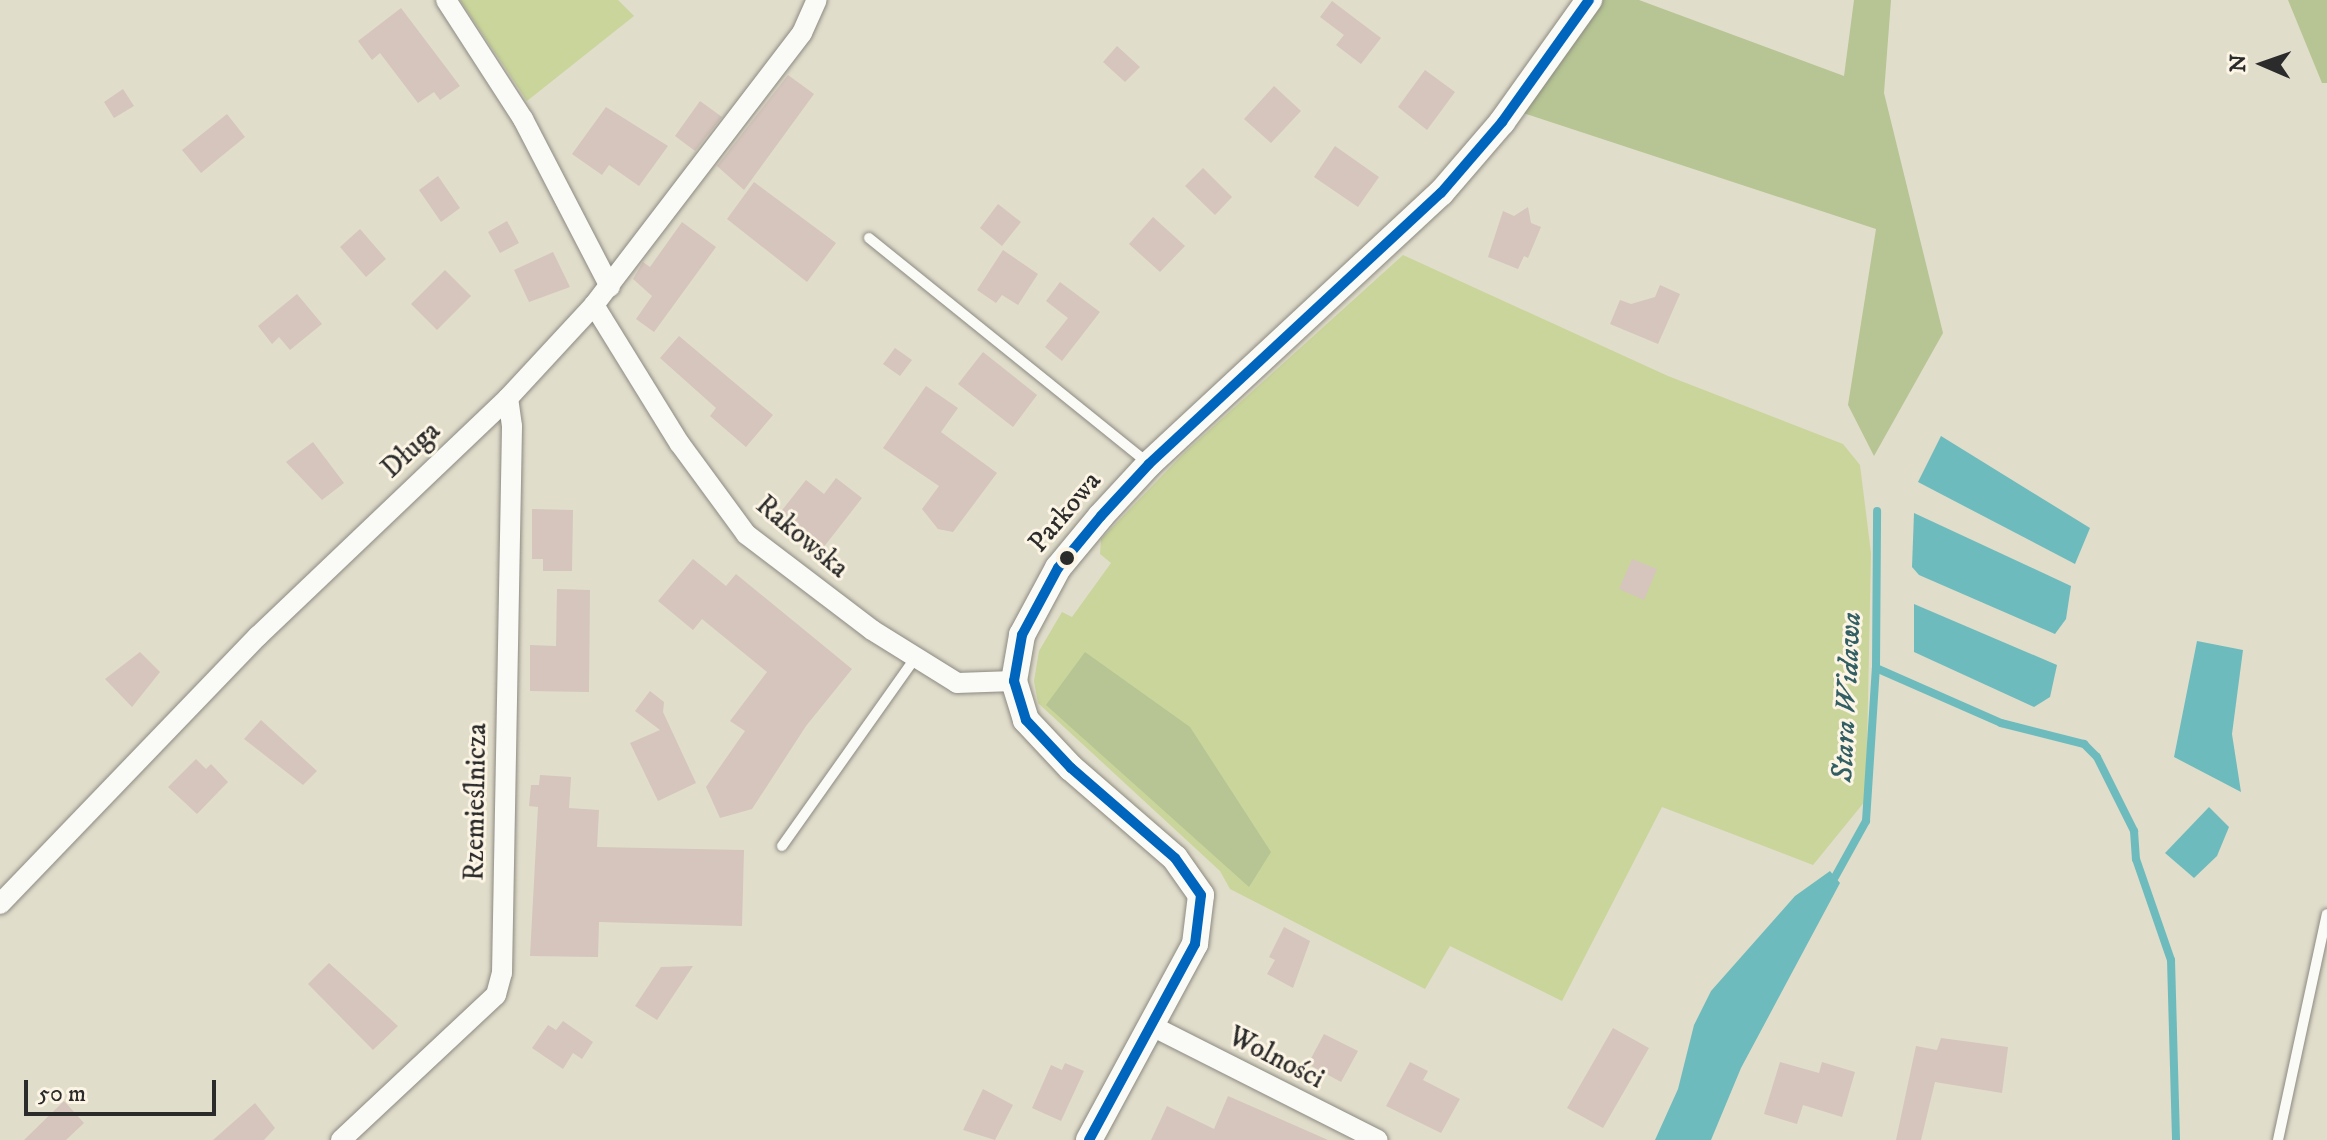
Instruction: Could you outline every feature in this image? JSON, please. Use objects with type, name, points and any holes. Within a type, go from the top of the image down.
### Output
[{"type":"street","points":[[446,0],[523,119],[610,287]]},
{"type":"street","name":"Długa","points":[[0,904],[288,606],[508,398],[594,305],[802,33],[817,0]]},
{"type":"street","name":"Parkowa","points":[[1089,1140],[1195,944],[1201,895],[1175,858],[1037,736],[1026,720],[1014,681],[1022,635],[1058,568],[1149,464],[1441,193],[1502,122],[1589,0]]},
{"type":"street","name":"Rakowska","points":[[594,305],[680,444],[746,534],[916,657],[957,683],[1014,681]]},
{"type":"street","name":"Rzemieślnicza","points":[[341,1140],[496,995],[502,973],[508,398]]},
{"type":"street","name":"Wolności","points":[[1150,1025],[1378,1140]]},
{"type":"lane","points":[[869,238],[1149,464]]},
{"type":"lane","points":[[782,846],[916,657]]},
{"type":"lane","points":[[2278,1140],[2327,914]]},
{"type":"green space","points":[[460,0],[618,0],[634,16],[527,101]]},
{"type":"green space","points":[[1602,0],[1639,0],[1844,76],[1854,0],[1891,0],[1884,93],[1943,333],[1874,456],[1848,405],[1876,229],[1523,113]]},
{"type":"green space","points":[[2288,0],[2327,0],[2327,83],[2322,83]]},
{"type":"green space","points":[[1403,255],[1668,376],[1843,444],[1860,465],[1871,553],[1866,800],[1813,865],[1662,807],[1562,1001],[1450,946],[1425,989],[1230,889],[1220,871],[1038,703],[1034,681],[1039,651],[1062,612],[1072,617],[1111,563],[1100,554],[1101,539],[1184,453]]},
{"type":"green space","points":[[1085,652],[1190,727],[1271,852],[1249,887],[1046,705]]},
{"type":"water","points":[[1941,436],[2090,528],[2075,564],[1918,482]]},
{"type":"water","points":[[1914,513],[2071,586],[2066,619],[2055,634],[1919,575],[1912,567]]},
{"type":"water","points":[[1914,604],[2057,665],[2050,697],[2034,707],[1914,652]]},
{"type":"water","points":[[2197,641],[2243,650],[2232,734],[2241,792],[2174,757]]},
{"type":"water","points":[[2209,807],[2229,827],[2217,856],[2194,878],[2165,853]]},
{"type":"water","points":[[1830,871],[1840,883],[1741,1068],[1711,1140],[1655,1140],[1678,1089],[1694,1025],[1711,991],[1795,896]]},
{"type":"building","points":[[1332,1],[1381,38],[1361,64],[1336,45],[1344,35],[1320,17]]},
{"type":"building","points":[[401,8],[460,86],[440,100],[434,92],[418,103],[380,53],[372,60],[358,41]]},
{"type":"building","points":[[1117,46],[1140,67],[1125,82],[1103,62]]},
{"type":"building","points":[[1425,70],[1455,92],[1427,130],[1398,107]]},
{"type":"building","points":[[788,75],[814,94],[744,190],[717,166]]},
{"type":"building","points":[[1274,86],[1301,111],[1271,143],[1244,119]]},
{"type":"building","points":[[123,89],[134,106],[114,118],[104,102]]},
{"type":"building","points":[[700,101],[722,117],[695,151],[675,136]]},
{"type":"building","points":[[606,107],[668,146],[639,186],[609,165],[602,175],[572,154]]},
{"type":"building","points":[[227,114],[245,137],[201,173],[182,150]]},
{"type":"building","points":[[1335,146],[1379,177],[1358,207],[1314,177]]},
{"type":"building","points":[[1203,168],[1232,197],[1215,215],[1185,186]]},
{"type":"building","points":[[438,176],[460,208],[441,222],[419,190]]},
{"type":"building","points":[[754,182],[836,243],[807,282],[727,219]]},
{"type":"building","points":[[998,204],[1021,222],[1002,246],[980,228]]},
{"type":"building","points":[[1528,207],[1531,223],[1541,227],[1528,258],[1524,256],[1518,269],[1488,257],[1503,211],[1514,216]]},
{"type":"building","points":[[1153,217],[1185,246],[1160,272],[1129,244]]},
{"type":"building","points":[[507,221],[519,243],[500,253],[488,232]]},
{"type":"building","points":[[682,222],[716,247],[654,332],[636,319],[652,296],[633,279],[643,262],[650,267]]},
{"type":"building","points":[[360,229],[386,259],[366,277],[340,247]]},
{"type":"building","points":[[1003,250],[1038,274],[1018,305],[1002,295],[996,303],[977,290]]},
{"type":"building","points":[[553,252],[570,287],[529,302],[514,270]]},
{"type":"building","points":[[445,270],[471,296],[437,330],[411,304]]},
{"type":"building","points":[[1060,282],[1100,312],[1062,361],[1045,347],[1068,318],[1046,301]]},
{"type":"building","points":[[1660,285],[1680,294],[1658,344],[1610,324],[1620,300],[1631,304],[1655,297]]},
{"type":"building","points":[[297,294],[322,324],[290,350],[279,337],[272,344],[258,326]]},
{"type":"building","points":[[679,336],[773,415],[746,447],[710,416],[716,408],[660,358]]},
{"type":"building","points":[[895,348],[912,360],[900,376],[883,364]]},
{"type":"building","points":[[983,352],[1037,395],[1013,427],[958,384]]},
{"type":"building","points":[[926,386],[958,408],[941,432],[997,473],[953,532],[938,529],[922,509],[939,486],[883,448]]},
{"type":"building","points":[[313,442],[344,483],[322,500],[286,462]]},
{"type":"building","points":[[836,478],[862,498],[823,548],[779,514],[806,480],[824,494]]},
{"type":"building","points":[[532,509],[573,510],[572,571],[543,571],[543,559],[532,559]]},
{"type":"building","points":[[693,559],[726,586],[736,574],[852,669],[806,726],[752,809],[720,818],[706,787],[745,731],[730,721],[767,672],[702,619],[693,630],[658,601]]},
{"type":"building","points":[[1632,559],[1657,569],[1644,600],[1619,589]]},
{"type":"building","points":[[557,589],[590,590],[589,692],[530,691],[530,645],[556,646]]},
{"type":"building","points":[[140,652],[160,672],[132,707],[105,679]]},
{"type":"building","points":[[650,691],[664,702],[663,712],[696,783],[658,801],[630,743],[660,730],[635,711]]},
{"type":"building","points":[[261,720],[317,771],[303,785],[244,739]]},
{"type":"building","points":[[196,759],[206,769],[211,764],[228,782],[197,814],[168,787]]},
{"type":"building","points":[[540,775],[571,777],[569,808],[599,810],[597,847],[744,850],[742,926],[599,922],[598,957],[530,956],[538,807],[529,806],[531,785],[539,785]]},
{"type":"building","points":[[1284,927],[1310,941],[1293,988],[1267,974],[1275,960],[1269,957]]},
{"type":"building","points":[[329,963],[398,1026],[373,1050],[308,984]]},
{"type":"building","points":[[693,966],[657,1020],[635,1006],[661,967]]},
{"type":"building","points":[[563,1021],[593,1042],[582,1059],[573,1053],[563,1069],[532,1048],[548,1025],[556,1030]]},
{"type":"building","points":[[1613,1028],[1649,1048],[1603,1128],[1567,1108]]},
{"type":"building","points":[[1324,1034],[1358,1051],[1341,1082],[1308,1064]]},
{"type":"building","points":[[1941,1038],[2008,1047],[2002,1093],[1935,1082],[1921,1140],[1896,1140],[1916,1046],[1937,1050]]},
{"type":"building","points":[[1410,1062],[1428,1071],[1423,1080],[1460,1099],[1441,1133],[1386,1106]]},
{"type":"building","points":[[1780,1062],[1819,1073],[1822,1062],[1855,1072],[1842,1117],[1803,1105],[1797,1124],[1764,1114]]},
{"type":"building","points":[[1065,1063],[1084,1071],[1061,1121],[1032,1108],[1051,1065],[1062,1070]]},
{"type":"building","points":[[983,1089],[1013,1105],[995,1140],[963,1130]]},
{"type":"building","points":[[1228,1096],[1328,1140],[1151,1140],[1167,1106],[1214,1129]]},
{"type":"building","points":[[64,1101],[84,1123],[66,1140],[24,1140]]},
{"type":"building","points":[[255,1103],[275,1128],[264,1140],[213,1140]]},
{"type":"waterway","name":"Stara Widawa","points":[[1835,877],[1866,821],[1876,668],[1877,511]]},
{"type":"waterway","points":[[1876,668],[2001,723],[2084,744],[2097,757],[2134,831],[2136,859],[2171,960],[2176,1140]]},
{"type":"transit line","points":[[1089,1140],[1195,944],[1201,895],[1175,858],[1071,768],[1026,720],[1014,681],[1022,635],[1058,568],[1101,516],[1149,464],[1441,193],[1502,122],[1589,0]]}]
